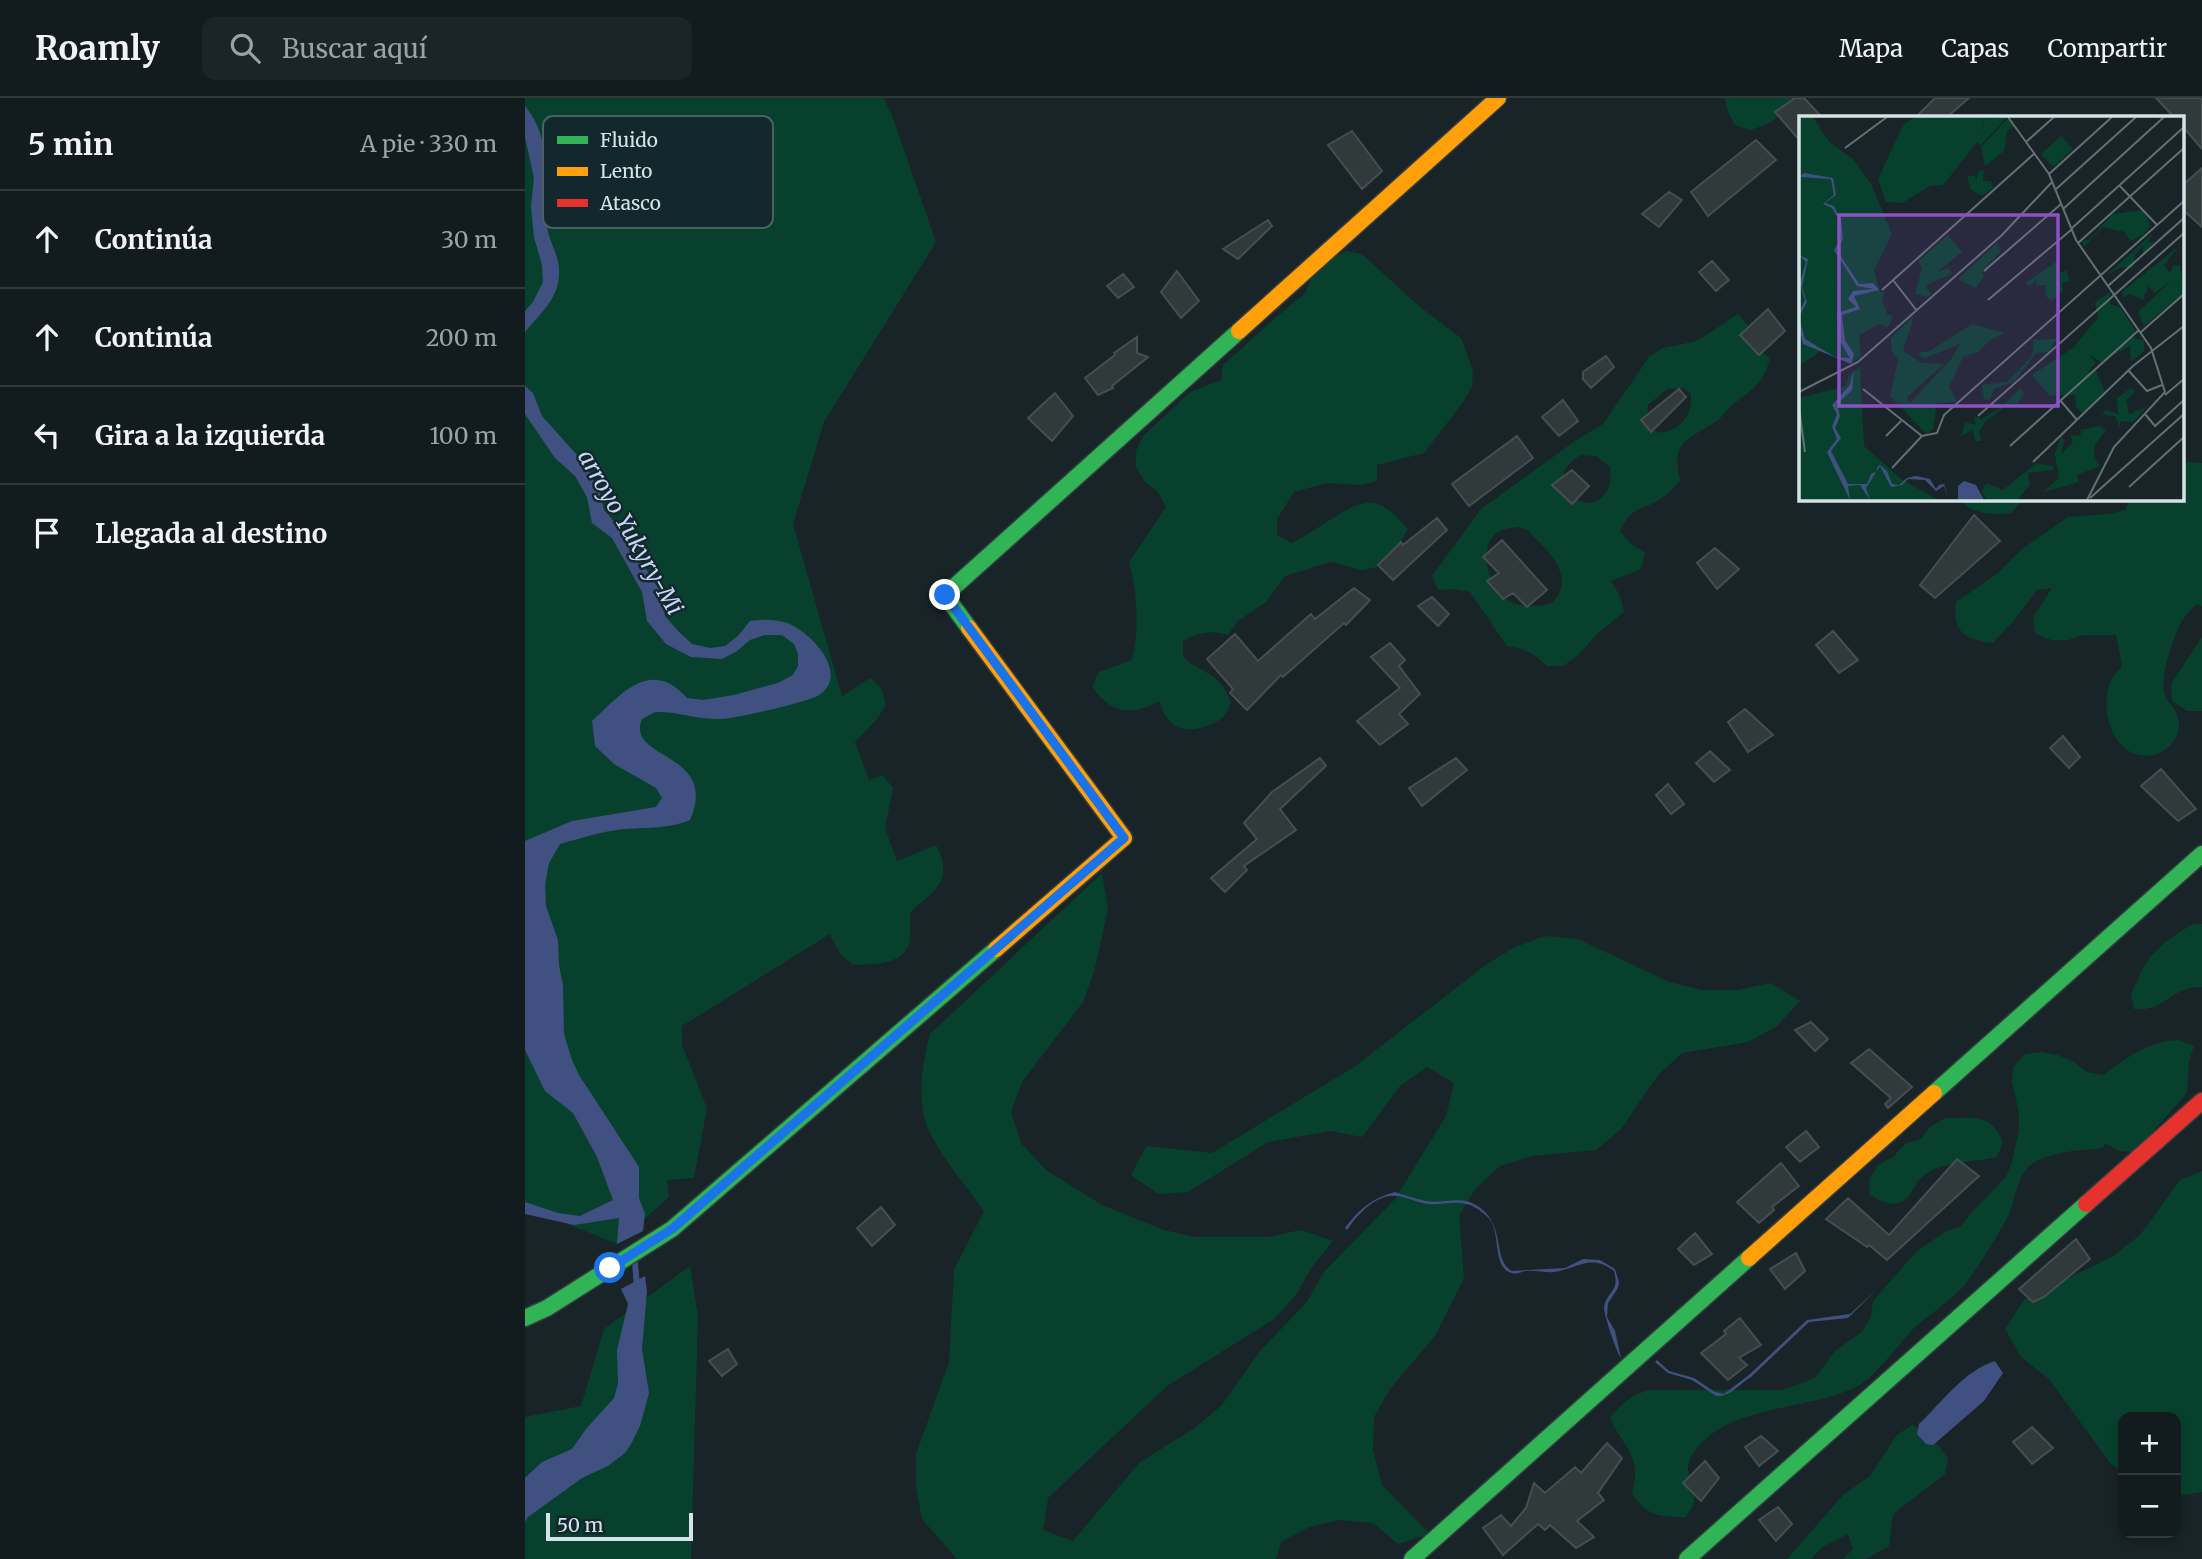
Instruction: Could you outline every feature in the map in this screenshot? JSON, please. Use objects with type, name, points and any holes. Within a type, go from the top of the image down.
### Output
[{"type":"street","points":[[525,1318],[547,1308],[672,1229],[1124,838],[945,595],[1498,98]]},
{"type":"street","points":[[1412,1559],[2202,853]]},
{"type":"street","points":[[1687,1559],[2202,1101]]},
{"type":"green space","points":[[525,98],[884,98],[936,242],[824,422],[793,524],[842,696],[870,678],[881,688],[886,704],[878,718],[855,742],[869,780],[883,775],[893,788],[885,828],[897,861],[936,845],[941,856],[943,875],[935,890],[911,911],[908,948],[896,959],[853,965],[840,954],[830,934],[682,1026],[682,1045],[707,1108],[694,1178],[667,1180],[669,1197],[617,1244],[565,1223],[525,1211]]},
{"type":"green space","points":[[1725,98],[1794,98],[1775,119],[1750,130],[1735,125]]},
{"type":"green space","points":[[1346,251],[1362,254],[1420,307],[1461,338],[1473,370],[1472,386],[1464,401],[1424,453],[1377,465],[1377,481],[1362,485],[1327,483],[1294,492],[1277,519],[1277,535],[1291,543],[1349,509],[1366,503],[1384,507],[1408,529],[1392,556],[1377,567],[1362,570],[1331,562],[1285,576],[1266,602],[1238,621],[1228,635],[1205,633],[1183,641],[1183,657],[1216,679],[1231,702],[1218,721],[1199,728],[1186,729],[1171,723],[1159,701],[1140,709],[1122,710],[1114,707],[1092,686],[1099,672],[1132,660],[1137,611],[1129,562],[1166,507],[1158,492],[1144,481],[1136,467],[1136,451],[1143,436],[1190,392],[1221,380],[1223,365],[1304,295],[1317,266]]},
{"type":"green space","points":[[1738,314],[1752,331],[1755,347],[1770,358],[1764,375],[1755,387],[1710,426],[1686,440],[1678,455],[1680,480],[1675,486],[1659,500],[1632,513],[1624,523],[1620,531],[1631,544],[1645,553],[1641,569],[1611,581],[1620,596],[1624,612],[1563,666],[1547,666],[1529,652],[1507,646],[1470,592],[1438,590],[1432,576],[1481,509],[1603,424],[1649,357],[1663,348],[1697,341]],"holes":[[[1683,388],[1691,394],[1690,408],[1684,421],[1674,429],[1656,432],[1648,422],[1648,405],[1667,389]],[[1580,455],[1596,456],[1610,467],[1608,489],[1603,496],[1589,503],[1571,497],[1562,488],[1564,472]],[[1519,527],[1525,529],[1550,554],[1562,578],[1558,595],[1552,603],[1523,606],[1513,603],[1497,589],[1491,579],[1486,556],[1493,536],[1502,530]]]},
{"type":"green space","points":[[2185,463],[2202,463],[2202,606],[2197,604],[2182,622],[2166,667],[2163,688],[2179,720],[2178,732],[2171,745],[2160,753],[2139,755],[2120,744],[2109,723],[2108,688],[2122,666],[2116,635],[2083,635],[2068,640],[2051,640],[2035,633],[2033,617],[2052,588],[2037,590],[1993,643],[1983,642],[1963,633],[1956,621],[1956,602],[1998,573],[2022,549],[2068,517],[2125,510],[2130,500],[2185,500]]},
{"type":"green space","points":[[1960,500],[2023,500],[2011,513],[1997,514],[1983,513]]},
{"type":"green space","points":[[2202,637],[2202,711],[2187,711],[2172,701],[2171,684]]},
{"type":"green space","points":[[1102,873],[1108,909],[1094,972],[1083,1002],[1022,1082],[1011,1112],[1021,1143],[1046,1170],[1102,1205],[1164,1230],[1196,1237],[1268,1237],[1301,1230],[1333,1241],[1312,1267],[1296,1295],[1274,1319],[1167,1386],[1048,1498],[1043,1530],[1073,1541],[1139,1463],[1196,1427],[1222,1405],[1260,1351],[1307,1302],[1323,1273],[1395,1199],[1446,1116],[1454,1083],[1427,1067],[1400,1086],[1362,1137],[1330,1131],[1268,1142],[1188,1192],[1158,1194],[1131,1175],[1146,1146],[1212,1153],[1354,1067],[1487,964],[1515,947],[1545,936],[1578,939],[1669,982],[1703,990],[1737,990],[1771,983],[1800,1001],[1777,1026],[1748,1042],[1682,1053],[1658,1075],[1621,1129],[1596,1150],[1532,1156],[1500,1166],[1476,1188],[1459,1215],[1464,1278],[1435,1336],[1390,1389],[1374,1417],[1373,1450],[1382,1485],[1430,1534],[1398,1544],[1373,1523],[1339,1520],[1309,1527],[1281,1542],[1276,1559],[957,1559],[922,1519],[916,1487],[916,1454],[949,1362],[954,1270],[984,1211],[943,1155],[926,1123],[921,1085],[930,1034]]},
{"type":"green space","points":[[2194,924],[2202,924],[2202,987],[2182,991],[2154,1007],[2134,1009],[2131,994],[2146,963],[2168,940]]},
{"type":"green space","points":[[2179,1040],[2194,1046],[2189,1061],[2187,1093],[2135,1152],[2120,1151],[2105,1143],[2103,1148],[2056,1154],[2041,1159],[2026,1169],[2004,1223],[1967,1282],[1913,1329],[1865,1382],[1838,1394],[1748,1416],[1709,1436],[1694,1452],[1688,1466],[1694,1503],[1686,1517],[1655,1514],[1637,1501],[1632,1493],[1635,1480],[1633,1460],[1610,1418],[1614,1413],[1627,1401],[1648,1390],[1783,1390],[1815,1378],[1835,1351],[1863,1331],[1871,1317],[1873,1301],[1917,1251],[1945,1232],[1961,1226],[2006,1177],[2019,1130],[2019,1113],[2012,1082],[2013,1067],[2025,1054],[2041,1052],[2058,1055],[2087,1072],[2103,1075],[2147,1047]]},
{"type":"green space","points":[[1946,1118],[1981,1119],[1993,1126],[2003,1142],[1997,1157],[1948,1165],[1930,1172],[1919,1180],[1905,1200],[1897,1203],[1885,1202],[1870,1195],[1869,1179],[1878,1165],[1893,1157],[1905,1144],[1921,1139],[1930,1127]]},
{"type":"green space","points":[[2202,1171],[2202,1492],[2181,1495],[2181,1412],[2118,1412],[2118,1469],[2110,1463],[2049,1379],[2021,1357],[2005,1329],[2024,1300],[2113,1256],[2140,1235],[2180,1180]]},
{"type":"green space","points":[[690,1266],[698,1316],[691,1559],[525,1559],[525,1417],[581,1406],[604,1329]]},
{"type":"green space","points":[[1912,1425],[1932,1439],[1948,1459],[1945,1474],[1893,1514],[1889,1546],[1866,1559],[1843,1559],[1853,1549],[1848,1534],[1821,1548],[1811,1559],[1787,1559],[1843,1495],[1870,1476],[1897,1435]]},
{"type":"water","points":[[525,106],[535,120],[543,144],[543,228],[548,228],[558,259],[559,274],[553,297],[525,332],[525,311],[543,282],[531,207],[534,178],[525,137]]},
{"type":"water","points":[[525,386],[533,393],[542,416],[585,464],[600,493],[604,510],[618,526],[659,589],[665,616],[679,632],[692,644],[710,648],[725,646],[738,636],[750,621],[787,623],[816,644],[824,654],[831,676],[828,686],[819,695],[771,710],[720,719],[656,712],[642,719],[640,729],[644,740],[687,772],[694,784],[696,800],[690,820],[666,826],[609,831],[560,844],[549,863],[545,885],[546,906],[558,940],[564,1034],[579,1075],[639,1167],[639,1198],[645,1214],[643,1231],[617,1244],[619,1218],[574,1225],[525,1214],[525,1202],[558,1213],[580,1216],[613,1200],[597,1157],[573,1113],[545,1091],[525,1050],[525,841],[572,821],[656,807],[662,798],[656,788],[614,764],[595,746],[592,721],[625,691],[649,680],[661,680],[674,686],[687,698],[703,700],[734,695],[778,683],[793,675],[798,666],[798,654],[794,644],[782,635],[765,635],[750,640],[722,659],[691,657],[666,644],[647,621],[642,592],[612,538],[592,523],[587,497],[575,476],[555,458],[525,414]]},
{"type":"water","points":[[1395,1192],[1426,1201],[1463,1201],[1474,1204],[1485,1212],[1493,1225],[1473,1206],[1455,1203],[1428,1204],[1399,1196],[1388,1196],[1371,1204],[1347,1230],[1345,1228],[1366,1206]]},
{"type":"water","points":[[1494,1228],[1502,1258],[1512,1271],[1565,1268],[1583,1259],[1600,1260],[1615,1269],[1618,1288],[1608,1303],[1607,1317],[1615,1331],[1621,1358],[1611,1334],[1604,1307],[1614,1287],[1614,1271],[1598,1263],[1554,1272],[1525,1271],[1516,1274],[1506,1270],[1499,1258]]},
{"type":"water","points":[[645,1276],[647,1291],[642,1349],[649,1393],[640,1426],[625,1453],[608,1466],[582,1478],[528,1517],[525,1522],[525,1478],[542,1462],[572,1449],[614,1398],[618,1384],[617,1350],[628,1304],[621,1289]]},
{"type":"water","points":[[1876,1290],[1848,1318],[1809,1322],[1751,1377],[1735,1390],[1721,1396],[1716,1396],[1692,1380],[1668,1373],[1655,1362],[1657,1360],[1669,1371],[1694,1378],[1715,1392],[1724,1394],[1749,1375],[1807,1320],[1850,1314]]},
{"type":"water","points":[[1995,1361],[2003,1373],[1984,1401],[1933,1445],[1926,1444],[1917,1434],[1919,1424],[1964,1379]]},
{"type":"building","points":[[1795,98],[1804,98],[1821,116],[1799,116],[1799,140],[1775,112]]},
{"type":"building","points":[[1935,98],[1969,98],[1948,116],[1917,116]]},
{"type":"building","points":[[2156,98],[2202,98],[2202,149],[2185,129],[2185,116],[2173,116]]},
{"type":"building","points":[[1352,131],[1382,171],[1362,189],[1328,145]]},
{"type":"building","points":[[1756,140],[1776,160],[1708,216],[1691,192]]},
{"type":"building","points":[[2202,168],[2202,227],[2185,212],[2185,183]]},
{"type":"building","points":[[1669,192],[1682,200],[1659,227],[1642,214]]},
{"type":"building","points":[[1268,220],[1272,226],[1238,259],[1223,249]]},
{"type":"building","points":[[1712,261],[1729,280],[1716,291],[1699,272]]},
{"type":"building","points":[[1177,271],[1199,301],[1181,318],[1161,292]]},
{"type":"building","points":[[1123,274],[1134,287],[1118,298],[1107,286]]},
{"type":"building","points":[[1768,309],[1785,331],[1759,355],[1740,335]]},
{"type":"building","points":[[1137,337],[1137,353],[1148,357],[1112,386],[1113,388],[1098,395],[1085,378]]},
{"type":"building","points":[[1606,356],[1614,367],[1591,388],[1583,379],[1583,372]]},
{"type":"building","points":[[1679,389],[1686,397],[1651,432],[1641,420]]},
{"type":"building","points":[[1055,393],[1073,416],[1052,441],[1028,418]]},
{"type":"building","points":[[1563,400],[1578,421],[1559,436],[1542,417]]},
{"type":"building","points":[[1517,436],[1533,458],[1469,506],[1452,484]]},
{"type":"building","points":[[1572,470],[1589,486],[1572,504],[1552,485]]},
{"type":"building","points":[[1974,515],[2000,541],[1935,598],[1920,585]]},
{"type":"building","points":[[1437,518],[1447,530],[1393,580],[1378,565],[1401,542],[1403,545]]},
{"type":"building","points":[[1502,540],[1547,590],[1527,607],[1513,593],[1503,599],[1487,581],[1499,573],[1483,557]]},
{"type":"building","points":[[1715,548],[1739,569],[1717,589],[1697,563]]},
{"type":"building","points":[[1354,588],[1370,600],[1346,625],[1344,623],[1283,677],[1281,675],[1247,710],[1230,693],[1233,689],[1207,659],[1235,634],[1258,661],[1311,614],[1315,619]]},
{"type":"building","points":[[1432,597],[1449,614],[1438,626],[1418,606]]},
{"type":"building","points":[[1833,631],[1858,660],[1839,673],[1816,645]]},
{"type":"building","points":[[1390,643],[1405,660],[1399,666],[1420,694],[1399,714],[1408,724],[1380,745],[1357,721],[1400,688],[1371,657]]},
{"type":"building","points":[[1745,709],[1773,735],[1748,752],[1728,722]]},
{"type":"building","points":[[2063,736],[2080,757],[2069,768],[2050,748]]},
{"type":"building","points":[[1710,751],[1730,770],[1714,782],[1696,763]]},
{"type":"building","points":[[1320,758],[1326,766],[1280,809],[1296,830],[1244,866],[1247,870],[1225,892],[1211,878],[1257,839],[1244,823],[1272,792]]},
{"type":"building","points":[[1456,758],[1467,770],[1422,806],[1409,788]]},
{"type":"building","points":[[2161,769],[2196,809],[2178,821],[2141,786]]},
{"type":"building","points":[[1668,784],[1684,804],[1671,814],[1656,795]]},
{"type":"building","points":[[1811,1022],[1828,1039],[1815,1051],[1795,1030]]},
{"type":"building","points":[[1869,1049],[1912,1087],[1888,1108],[1885,1104],[1891,1098],[1851,1063]]},
{"type":"building","points":[[1806,1131],[1819,1147],[1800,1162],[1786,1147]]},
{"type":"building","points":[[1957,1159],[1979,1176],[1887,1260],[1869,1245],[1867,1247],[1826,1219],[1848,1198],[1889,1235]]},
{"type":"building","points":[[1781,1163],[1799,1186],[1772,1207],[1774,1210],[1759,1223],[1737,1202]]},
{"type":"building","points":[[881,1207],[895,1225],[872,1246],[857,1228]]},
{"type":"building","points":[[1695,1233],[1712,1254],[1694,1265],[1678,1249]]},
{"type":"building","points":[[2076,1239],[2090,1259],[2044,1297],[2033,1302],[2019,1289]]},
{"type":"building","points":[[1796,1253],[1805,1271],[1785,1289],[1770,1269]]},
{"type":"building","points":[[1740,1318],[1761,1345],[1739,1358],[1747,1365],[1728,1380],[1701,1353],[1726,1334],[1724,1331]]},
{"type":"building","points":[[728,1349],[737,1364],[722,1376],[709,1361]]},
{"type":"building","points":[[2032,1427],[2053,1448],[2032,1464],[2013,1442]]},
{"type":"building","points":[[1761,1436],[1778,1451],[1759,1466],[1745,1447]]},
{"type":"building","points":[[1607,1443],[1622,1458],[1598,1493],[1604,1500],[1577,1521],[1594,1537],[1576,1548],[1550,1525],[1545,1530],[1538,1524],[1503,1555],[1483,1528],[1501,1515],[1511,1526],[1526,1508],[1534,1483],[1545,1493],[1575,1467],[1581,1473]]},
{"type":"building","points":[[1705,1461],[1719,1478],[1701,1501],[1683,1483]]},
{"type":"building","points":[[1778,1507],[1792,1524],[1776,1541],[1759,1520]]},
{"type":"waterway","name":"arroyo Yukyry-Mi","points":[[635,1263],[637,1287]]},
{"type":"traffic: fast","points":[[969,628],[945,595],[1239,331]]},
{"type":"traffic: fast","points":[[1934,1093],[2202,854]]},
{"type":"traffic: fast","points":[[525,1318],[547,1308],[672,1229],[996,949]]},
{"type":"traffic: fast","points":[[1687,1559],[2086,1204]]},
{"type":"traffic: fast","points":[[1412,1559],[1749,1258]]},
{"type":"traffic: slow","points":[[1239,331],[1498,98]]},
{"type":"traffic: slow","points":[[969,628],[1124,838],[996,949]]},
{"type":"traffic: slow","points":[[1749,1258],[1934,1093]]},
{"type":"traffic: jam","points":[[2086,1204],[2202,1101]]},
{"type":"route","points":[[610,1268],[672,1229],[1124,838],[945,595]]}]
